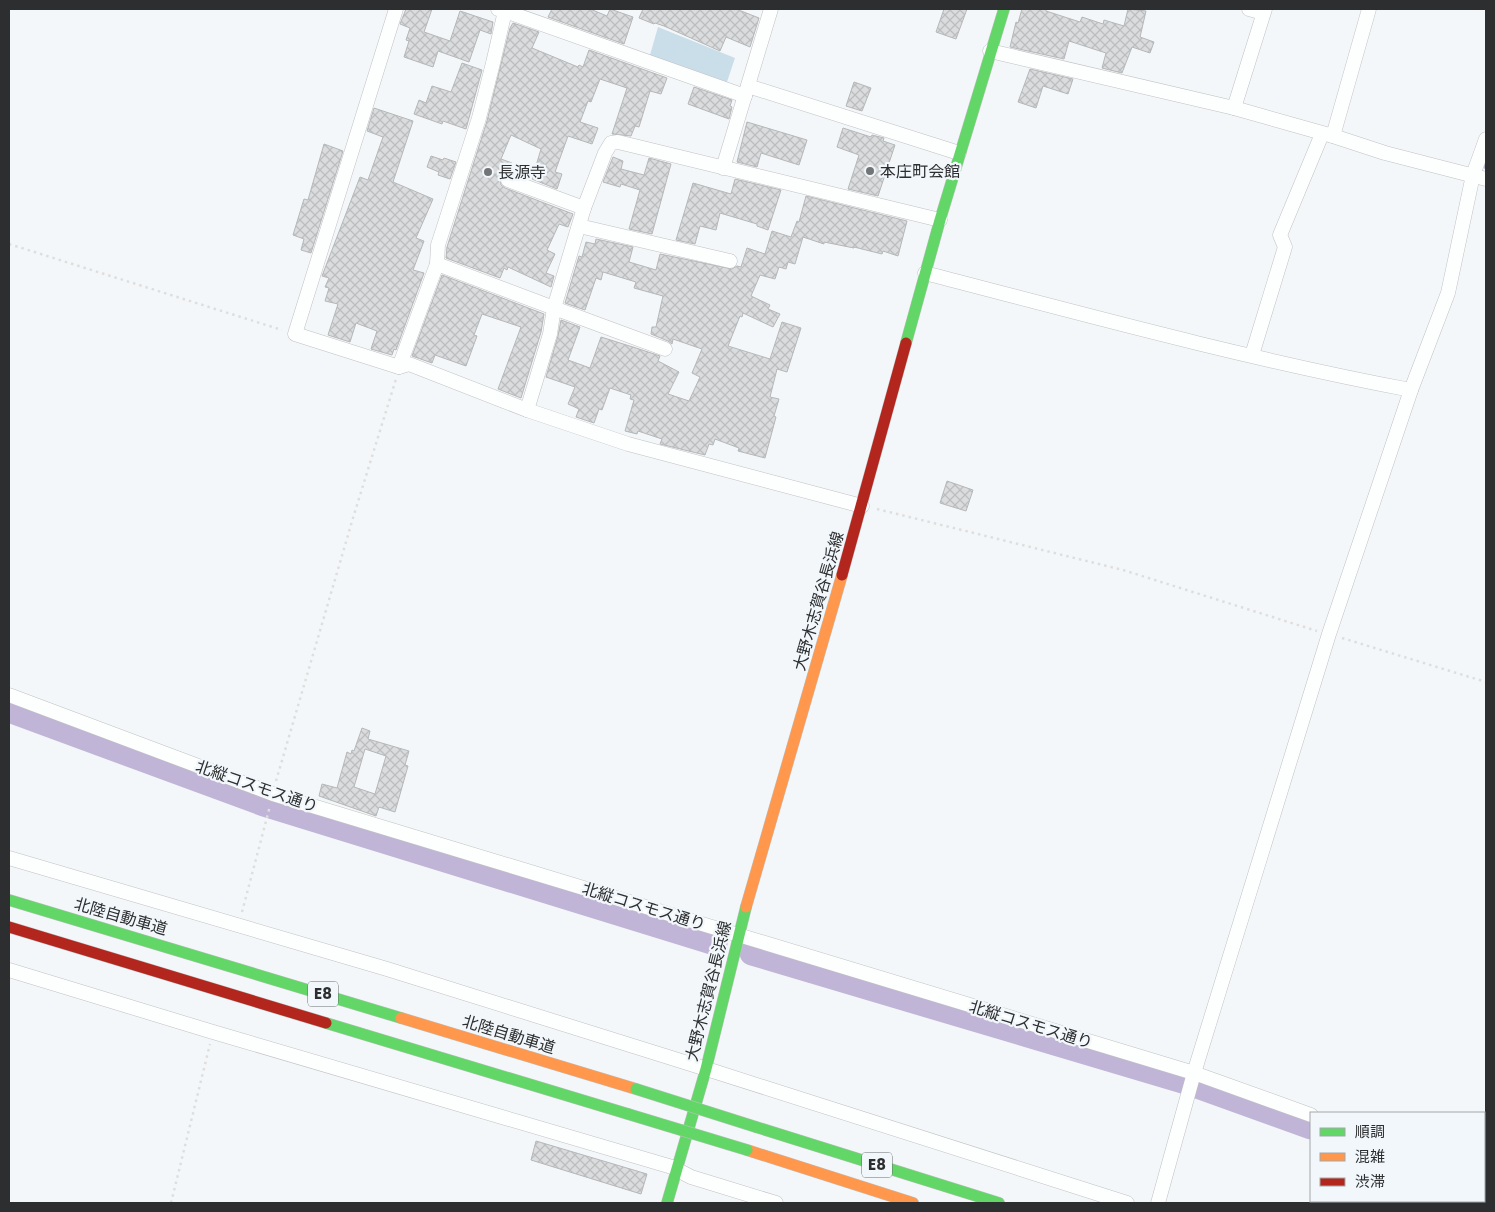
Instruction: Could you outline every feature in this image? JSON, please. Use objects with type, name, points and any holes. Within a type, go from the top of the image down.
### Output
[{"type":"main road","name":"大野木志賀谷長浜線","points":[[666,1203],[706,1069],[738,935],[862,506],[940,220],[1004,9]]},
{"type":"main road","name":"北陸自動車道","points":[[9,900],[636,1089],[999,1203]]},
{"type":"main road","name":"E8","points":[[9,926],[747,1150],[913,1203]]},
{"type":"street","points":[[396,9],[295,334],[399,367],[409,364],[527,410],[628,444],[862,506]]},
{"type":"street","points":[[723,168],[771,9]]},
{"type":"street","points":[[1234,108],[1264,11],[1249,9]]},
{"type":"street","points":[[1252,355],[1285,248],[1280,235],[1327,135],[1369,9]]},
{"type":"street","points":[[399,367],[437,264],[438,245],[479,118],[493,63],[501,10],[747,91],[959,153]]},
{"type":"street","points":[[990,51],[1234,108],[1385,153],[1480,177]]},
{"type":"street","points":[[1158,1203],[1192,1080],[1329,634],[1411,390],[1448,292],[1480,177],[1486,139]]},
{"type":"street","points":[[527,410],[550,334],[554,308],[584,208],[605,153],[611,143],[618,142],[940,220]]},
{"type":"street","points":[[508,180],[584,208]]},
{"type":"street","points":[[579,226],[730,261]]},
{"type":"street","points":[[437,264],[665,350]]},
{"type":"street","points":[[925,273],[1034,302],[1252,355],[1411,390]]},
{"type":"street","name":"北縦コスモス通り","points":[[9,695],[273,794],[738,935],[1192,1080],[1310,1114]]},
{"type":"street","points":[[9,858],[387,969],[1127,1203]]},
{"type":"street","points":[[9,970],[677,1169],[692,1177],[776,1203]]},
{"type":"path","points":[[9,244],[295,334]]},
{"type":"path","points":[[273,794],[399,367]]},
{"type":"path","points":[[862,506],[1123,570],[1486,682]]},
{"type":"path","points":[[238,926],[268,813]]},
{"type":"path","points":[[171,1203],[213,1032]]},
{"type":"shaded area","points":[[658,27],[735,58],[727,82],[650,55]]},
{"type":"building","points":[[406,9],[432,9],[424,32],[450,41],[460,11],[493,22],[491,34],[480,30],[469,62],[438,51],[433,67],[404,57],[409,41],[406,40],[410,28],[400,24]]},
{"type":"building","points":[[552,9],[590,9],[607,16],[610,9],[633,17],[624,44],[548,17]]},
{"type":"building","points":[[643,9],[736,9],[759,18],[750,47],[726,37],[720,51],[664,26],[639,18]]},
{"type":"building","points":[[944,9],[967,9],[956,39],[936,32]]},
{"type":"building","points":[[1022,9],[1046,9],[1046,11],[1080,22],[1082,17],[1103,24],[1104,20],[1124,26],[1128,9],[1146,11],[1140,37],[1154,42],[1150,53],[1132,47],[1122,73],[1102,68],[1106,53],[1069,41],[1064,59],[1010,47],[1016,22],[1018,23]]},
{"type":"building","points":[[513,23],[539,32],[532,48],[578,67],[579,65],[583,67],[589,50],[667,78],[661,94],[650,91],[639,127],[635,126],[631,136],[612,134],[627,88],[600,79],[591,102],[588,101],[580,122],[598,128],[592,144],[568,136],[555,172],[562,174],[557,189],[532,179],[541,149],[511,135],[501,159],[512,163],[509,172],[503,173],[500,177],[501,185],[573,214],[568,227],[559,224],[547,250],[555,254],[546,273],[554,276],[551,287],[508,267],[507,270],[504,268],[500,278],[446,258],[447,247],[487,121],[510,28]]},
{"type":"building","points":[[462,63],[482,70],[466,129],[443,121],[442,124],[414,114],[419,100],[426,103],[432,86],[451,92]]},
{"type":"building","points":[[1030,69],[1073,79],[1068,94],[1043,86],[1036,108],[1018,102]]},
{"type":"building","points":[[854,82],[871,88],[862,111],[846,106]]},
{"type":"building","points":[[694,87],[732,100],[729,119],[688,104]]},
{"type":"building","points":[[374,108],[413,121],[393,182],[433,199],[416,238],[424,241],[413,270],[424,273],[396,350],[394,349],[392,355],[371,349],[377,331],[356,323],[350,342],[328,335],[338,304],[325,301],[329,288],[325,287],[329,278],[322,276],[360,177],[368,180],[383,137],[367,131]]},
{"type":"building","points":[[747,122],[807,140],[799,165],[761,153],[757,167],[737,162]]},
{"type":"building","name":"本庄町会館","points":[[843,128],[871,137],[872,135],[884,138],[883,141],[895,145],[878,196],[848,189],[859,155],[837,147]]},
{"type":"building","points":[[324,144],[343,151],[311,253],[301,250],[304,239],[293,235],[304,199],[308,200]]},
{"type":"building","points":[[431,156],[456,162],[450,179],[438,175],[439,172],[427,167]]},
{"type":"building","points":[[613,157],[623,161],[621,169],[644,175],[649,158],[671,164],[652,234],[629,229],[640,190],[621,184],[620,187],[603,182]]},
{"type":"building","points":[[735,179],[781,190],[768,230],[757,226],[757,224],[720,213],[716,230],[700,226],[695,244],[676,240],[693,183],[731,194]]},
{"type":"building","points":[[806,196],[907,221],[898,256],[883,251],[882,254],[854,247],[824,242],[824,244],[803,237],[795,264],[788,262],[786,269],[779,267],[775,279],[760,275],[751,296],[770,305],[768,309],[780,314],[773,327],[743,313],[728,346],[770,359],[782,322],[801,328],[787,372],[777,369],[770,397],[779,399],[765,458],[738,451],[739,448],[715,439],[713,445],[709,444],[705,455],[660,444],[662,439],[638,431],[637,434],[625,431],[634,400],[630,399],[631,395],[610,388],[602,410],[599,409],[594,423],[576,417],[579,409],[568,404],[575,387],[546,377],[561,320],[580,327],[568,360],[590,368],[601,337],[660,356],[658,361],[679,372],[668,394],[689,401],[700,377],[692,373],[702,349],[673,339],[672,344],[651,334],[652,327],[656,327],[663,296],[634,288],[636,282],[603,272],[601,280],[596,278],[585,310],[565,303],[579,256],[582,257],[586,242],[595,244],[596,239],[633,247],[629,262],[656,270],[660,254],[732,269],[737,266],[741,267],[747,248],[765,254],[772,231],[791,237],[797,221],[799,222]]},
{"type":"building","points":[[442,275],[544,314],[541,332],[521,398],[498,389],[521,327],[482,314],[474,335],[477,336],[466,366],[435,355],[432,363],[412,356]]},
{"type":"building","points":[[947,481],[973,490],[966,511],[940,503]]},
{"type":"building","points":[[362,728],[370,731],[368,739],[409,751],[405,765],[408,766],[395,812],[379,807],[376,816],[319,796],[322,784],[337,788],[347,752],[351,754],[352,750],[354,751]],"holes":[[[365,749],[386,756],[375,794],[354,787]]]},
{"type":"building","points":[[536,1141],[647,1174],[641,1194],[531,1160]]},
{"type":"waterway","points":[[1486,159],[1486,167]]},
{"type":"waterway","points":[[9,710],[264,804],[715,943]]},
{"type":"waterway","points":[[752,953],[1186,1082],[1310,1127]]},
{"type":"traffic: fast","points":[[906,343],[940,220],[1004,9]]},
{"type":"traffic: fast","points":[[9,900],[401,1018]]},
{"type":"traffic: fast","points":[[667,1203],[706,1069],[746,907]]},
{"type":"traffic: fast","points":[[326,1023],[628,1114]]},
{"type":"traffic: fast","points":[[636,1089],[756,1127]]},
{"type":"traffic: fast","points":[[628,1114],[747,1150]]},
{"type":"traffic: fast","points":[[756,1127],[999,1203]]},
{"type":"traffic: slow","points":[[746,907],[842,575]]},
{"type":"traffic: slow","points":[[401,1018],[636,1089]]},
{"type":"traffic: slow","points":[[747,1150],[913,1203]]},
{"type":"traffic: jam","points":[[842,575],[906,343]]},
{"type":"traffic: jam","points":[[9,927],[326,1023]]},
{"type":"place","name":"本庄町会館","points":[[870,171]]},
{"type":"place","name":"長源寺","points":[[488,172]]}]
